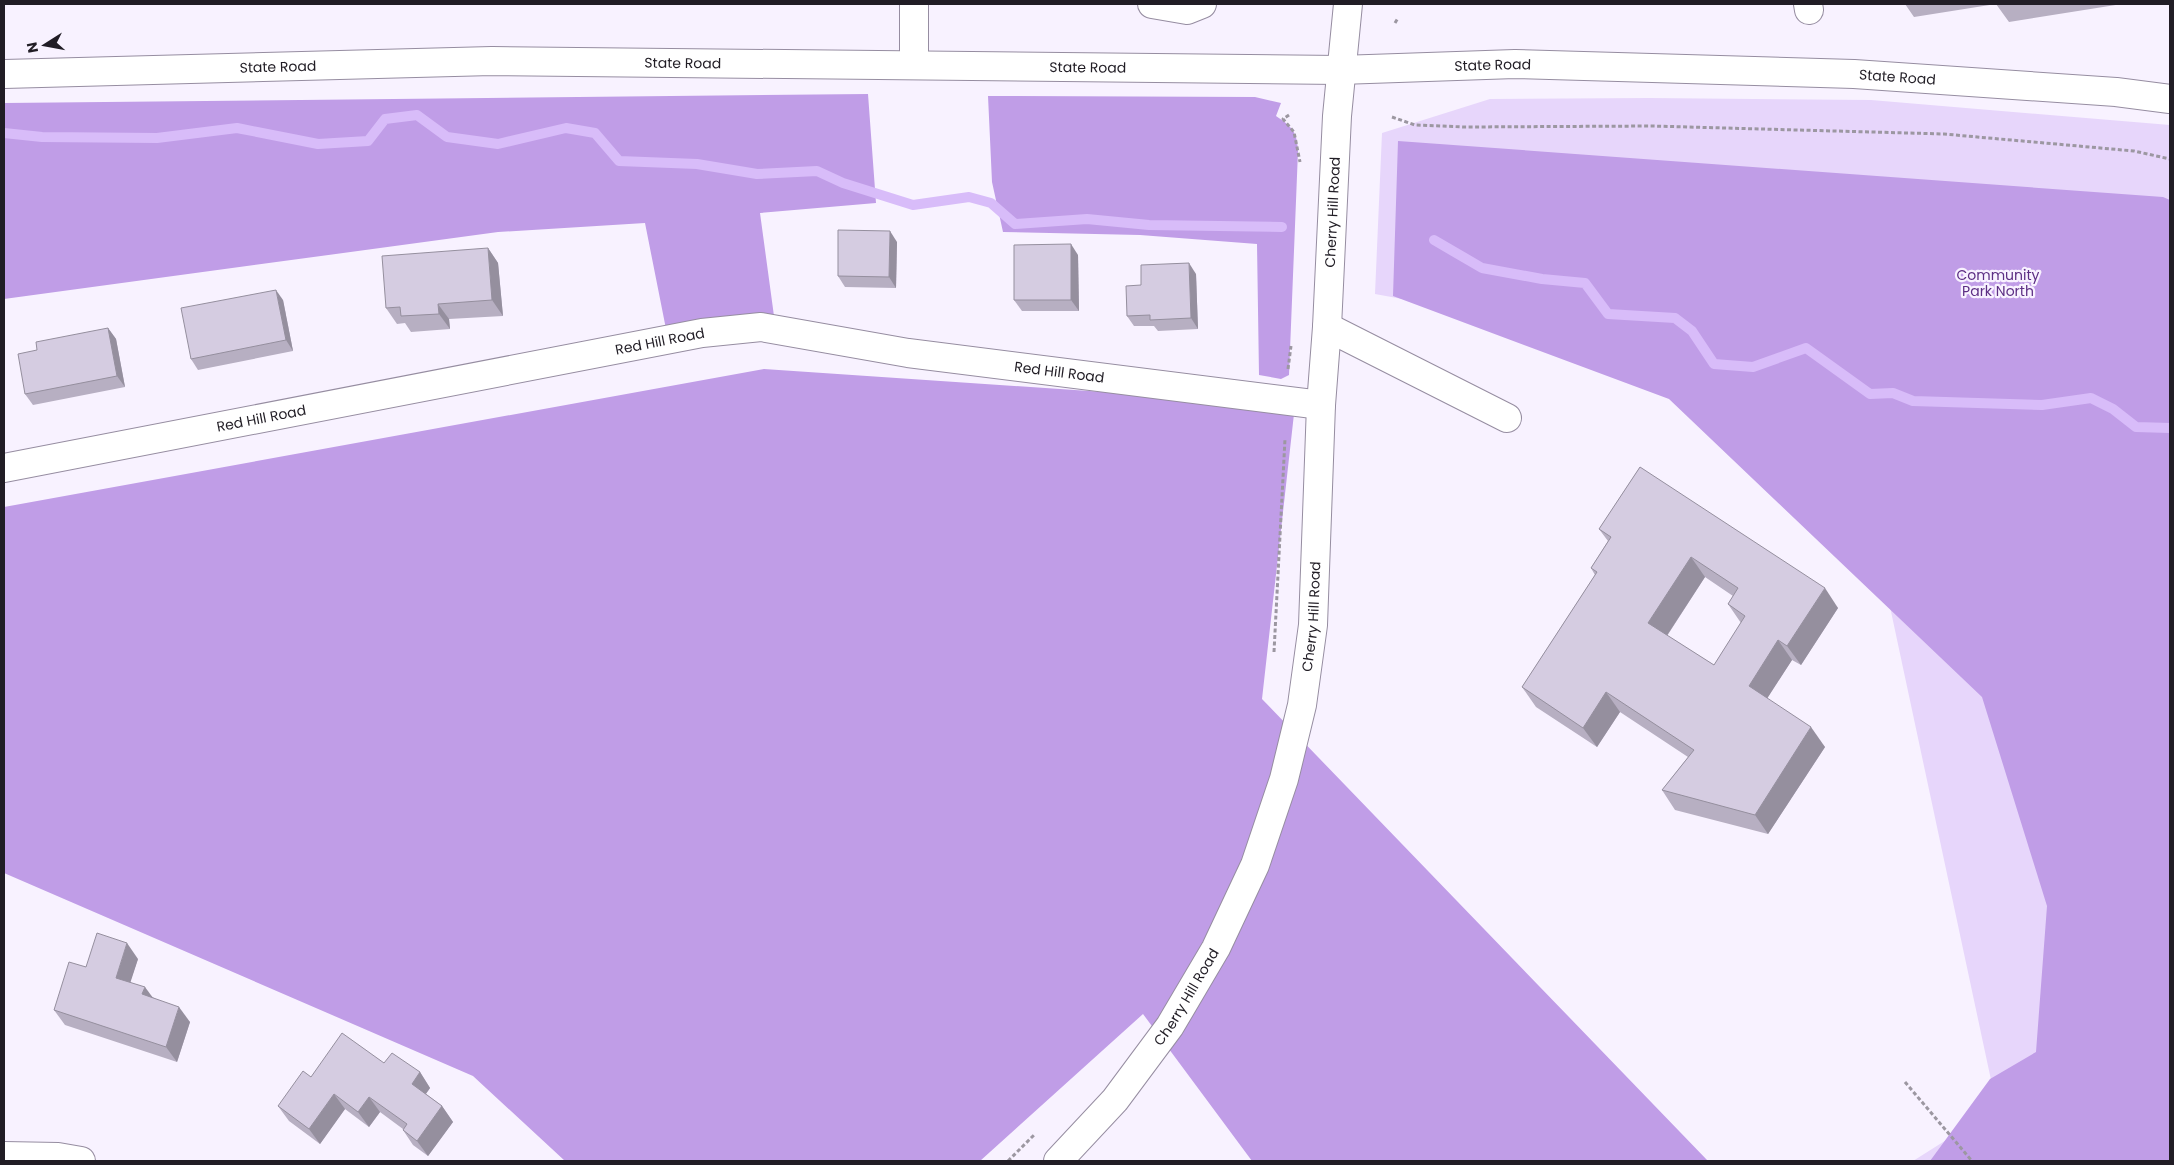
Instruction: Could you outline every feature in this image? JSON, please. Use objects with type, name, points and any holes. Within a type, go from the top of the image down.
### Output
[{"type":"main road","points":[[914,4],[914,65]]},
{"type":"main road","points":[[1152,4],[1187,10],[1202,4]]},
{"type":"main road","name":"Cherry Hill Road","points":[[1058,1161],[1115,1100],[1170,1026],[1216,948],[1255,865],[1284,779],[1302,704],[1313,625],[1321,405],[1328,327],[1340,70],[1348,4]]},
{"type":"main road","name":"State Road","points":[[4,74],[492,61],[1340,70],[1515,64],[1854,74],[2116,92],[2170,99]]},
{"type":"main road","name":"Red Hill Road","points":[[4,468],[702,333],[761,327],[908,353],[1321,405]]},
{"type":"main road","points":[[1328,327],[1507,418]]},
{"type":"main road","points":[[4,1156],[58,1158],[81,1161]]},
{"type":"path","points":[[1394,23],[1398,18]]},
{"type":"path","points":[[1289,115],[1284,119],[1294,132],[1300,169]]},
{"type":"path","points":[[1392,117],[1415,125],[1465,127],[1652,126],[1944,134],[2134,151],[2170,159]]},
{"type":"path","points":[[1286,379],[1291,343]]},
{"type":"path","points":[[1273,657],[1285,435]]},
{"type":"path","points":[[1906,1082],[1972,1161]]},
{"type":"path","points":[[1008,1161],[1036,1134]]},
{"type":"green space","points":[[868,94],[876,203],[760,213],[774,316],[666,329],[645,223],[498,232],[4,299],[4,103]]},
{"type":"green space","points":[[988,96],[1255,97],[1281,103],[1276,116],[1293,130],[1298,151],[1289,375],[1281,379],[1259,375],[1257,244],[1140,235],[1003,232],[992,182]]},
{"type":"green space","name":"Community Park North","points":[[1490,99],[1871,100],[2170,125],[2170,1161],[1913,1161],[1997,1108],[1826,307],[1517,320],[1375,294],[1382,133]]},
{"type":"green space","name":"Community Park North","points":[[1398,141],[2163,197],[2170,200],[2170,1161],[1930,1161],[1990,1079],[2036,1052],[2047,906],[1982,697],[1669,399],[1393,296]]},
{"type":"green space","points":[[764,369],[1295,405],[1262,699],[1708,1161],[1252,1161],[1143,1014],[980,1161],[565,1161],[473,1076],[4,873],[4,507]]},
{"type":"building","points":[[838,230],[890,231],[889,277],[838,276]]},
{"type":"building","points":[[1071,244],[1071,300],[1014,300],[1014,245]]},
{"type":"building","points":[[488,248],[492,300],[438,304],[439,314],[401,316],[400,307],[386,308],[382,256]]},
{"type":"building","points":[[1189,263],[1191,318],[1150,320],[1150,315],[1127,316],[1126,286],[1141,285],[1141,265]]},
{"type":"building","points":[[276,290],[286,340],[191,359],[181,308]]},
{"type":"building","points":[[108,328],[117,376],[25,394],[18,354],[37,350],[36,342]]},
{"type":"building","points":[[1640,467],[1825,588],[1787,646],[1778,640],[1749,686],[1811,727],[1755,815],[1662,790],[1694,750],[1606,692],[1583,728],[1522,687],[1597,572],[1591,568],[1611,537],[1599,529]],"holes":[[[1691,557],[1738,588],[1728,604],[1745,616],[1714,665],[1648,623]]]},
{"type":"building","points":[[97,933],[127,943],[116,978],[145,987],[142,994],[179,1007],[166,1047],[54,1010],[69,962],[86,967]]},
{"type":"building","points":[[342,1033],[384,1063],[392,1053],[420,1072],[412,1084],[442,1106],[417,1141],[403,1130],[407,1124],[369,1097],[358,1112],[334,1094],[309,1129],[278,1106],[303,1071],[311,1077]]},
{"type":"waterway","points":[[4,133],[42,137],[157,138],[237,128],[318,144],[368,141],[385,119],[417,115],[447,137],[498,144],[566,128],[595,133],[619,161],[697,164],[757,174],[817,171],[843,183],[913,205],[969,197],[991,203],[1015,224],[1087,219],[1149,225],[1282,227]]},
{"type":"waterway","points":[[1434,240],[1482,268],[1542,279],[1585,283],[1608,314],[1675,318],[1692,331],[1714,364],[1753,367],[1806,348],[1870,394],[1893,393],[1913,401],[2042,405],[2091,398],[2113,409],[2136,427],[2170,428]]}]
